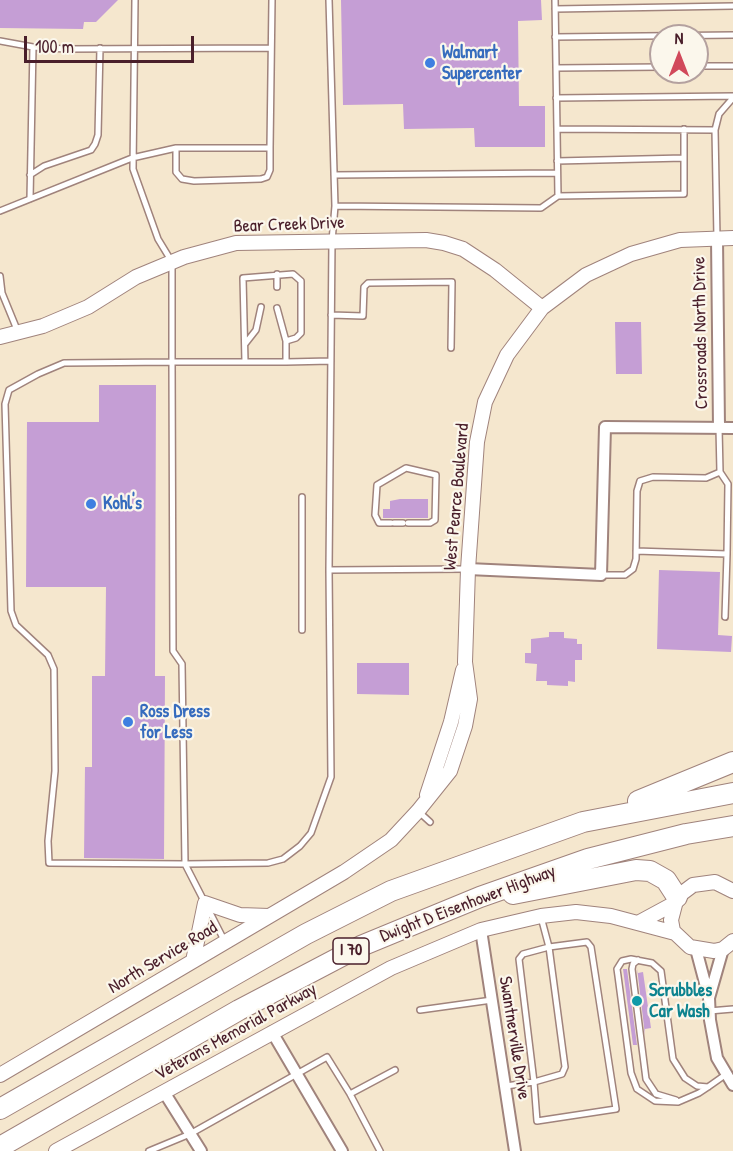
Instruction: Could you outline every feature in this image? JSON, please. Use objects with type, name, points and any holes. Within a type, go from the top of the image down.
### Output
[{"type":"highway","points":[[583,822],[733,762]]},
{"type":"highway","name":"Dwight D Eisenhower Highway","points":[[0,1109],[306,934],[392,891],[583,822],[733,793]]},
{"type":"highway","name":"Dwight D Eisenhower Highway","points":[[0,1147],[239,1010],[361,946],[480,897],[588,859],[686,834],[733,826]]},
{"type":"highway","points":[[480,897],[534,892],[636,870],[650,871],[666,880],[676,900]]},
{"type":"street","name":"Crossroads North Drive","points":[[717,238],[719,428]]},
{"type":"street","name":"West Pearce Boulevard","points":[[344,872],[391,840],[421,807],[452,722],[465,662],[468,568],[477,442],[485,402],[507,355],[542,308],[586,275],[631,254],[680,240],[733,238]]},
{"type":"street","name":"Bear Creek Drive","points":[[0,337],[43,326],[88,308],[136,277],[172,262],[236,243],[426,240],[444,243],[463,249],[495,270],[542,308]]},
{"type":"street","points":[[468,568],[601,575],[605,427],[733,428]]},
{"type":"street","name":"North Service Road","points":[[0,1075],[344,872]]},
{"type":"street","points":[[638,923],[676,900],[693,885],[715,882],[733,891]]},
{"type":"street","points":[[676,900],[671,920],[680,941],[696,949],[714,951],[728,945]]},
{"type":"street","points":[[193,961],[204,903],[240,915],[269,915]]},
{"type":"street","name":"Veterans Memorial Parkway","points":[[56,1151],[391,968],[481,930],[541,916],[576,912],[611,916],[675,933]]},
{"type":"street","name":"Swantnerville Drive","points":[[481,930],[515,1151]]},
{"type":"street","points":[[709,998],[728,945]]},
{"type":"street","points":[[696,949],[709,998],[714,1050],[725,1075],[733,1085]]},
{"type":"street","points":[[272,1032],[342,1151]]},
{"type":"street","points":[[164,1092],[201,1151]]},
{"type":"lane","points":[[135,0],[133,169],[158,239],[172,262],[173,651],[182,664],[185,864],[225,942]]},
{"type":"lane","points":[[176,148],[176,172],[182,179],[194,181],[267,177],[270,170],[272,0]]},
{"type":"lane","points":[[330,0],[335,207],[332,241],[331,315],[331,361],[329,570],[331,777],[310,833],[300,846],[283,859],[268,863],[49,863],[48,842],[55,771],[54,669],[48,655],[16,626],[10,611],[5,404],[9,390],[64,363],[331,361]]},
{"type":"lane","points":[[555,0],[558,196]]},
{"type":"lane","points":[[555,9],[733,6]]},
{"type":"lane","points":[[555,37],[733,35]]},
{"type":"lane","points":[[0,41],[33,47],[271,48]]},
{"type":"lane","points":[[30,199],[33,47]]},
{"type":"lane","points":[[30,175],[44,166],[91,150],[95,144],[98,135],[100,48]]},
{"type":"lane","points":[[709,66],[733,66]]},
{"type":"lane","points":[[556,68],[649,67]]},
{"type":"lane","points":[[556,98],[733,97]]},
{"type":"lane","points":[[717,238],[715,130],[719,114],[733,97]]},
{"type":"lane","points":[[557,129],[715,130]]},
{"type":"lane","points":[[335,207],[542,208],[558,196],[684,194],[684,129]]},
{"type":"lane","points":[[0,211],[132,158],[176,148],[270,148]]},
{"type":"lane","points":[[557,161],[684,158]]},
{"type":"lane","points":[[334,175],[557,173]]},
{"type":"lane","points":[[277,274],[277,287]]},
{"type":"lane","points":[[245,362],[243,278],[293,274],[301,281],[301,333],[296,338],[286,341]]},
{"type":"lane","points":[[0,276],[2,293],[18,332]]},
{"type":"lane","points":[[261,278],[261,287]]},
{"type":"lane","points":[[331,315],[363,316],[364,287],[368,283],[452,282],[451,348]]},
{"type":"lane","points":[[244,346],[256,330],[261,307]]},
{"type":"lane","points":[[277,308],[286,341],[286,362]]},
{"type":"lane","points":[[719,428],[720,472],[728,484],[725,617]]},
{"type":"lane","points":[[406,468],[436,475],[435,520],[430,523],[392,523],[379,523],[375,515],[377,484],[406,468]]},
{"type":"lane","points":[[601,575],[625,575],[630,572],[636,559],[637,490],[640,481],[653,477],[706,478],[720,472]]},
{"type":"lane","points":[[302,497],[302,630]]},
{"type":"lane","points":[[636,551],[727,554]]},
{"type":"lane","points":[[329,570],[468,568]]},
{"type":"lane","points":[[421,807],[430,822]]},
{"type":"lane","points":[[505,1086],[534,1082],[562,1074],[565,1067],[549,947],[541,916]]},
{"type":"lane","points":[[587,942],[591,947],[616,1109],[537,1121],[519,960],[523,954],[549,947],[587,942]]},
{"type":"lane","points":[[639,960],[633,964],[632,969],[646,1079],[660,1096],[684,1100]]},
{"type":"lane","points":[[708,1087],[692,1082],[676,1066],[672,1052],[663,976],[658,966],[639,960],[622,961],[617,969],[633,1081],[643,1095],[655,1101],[684,1100],[708,1087],[725,1075]]},
{"type":"lane","points":[[420,1010],[492,1000]]},
{"type":"lane","points":[[709,1011],[733,1010]]},
{"type":"lane","points":[[149,1151],[190,1134],[327,1057],[350,1094],[380,1151]]},
{"type":"lane","points":[[350,1094],[395,1070]]},
{"type":"building","points":[[0,0],[118,0],[96,22],[84,22],[83,29],[0,28]]},
{"type":"building","name":"Walmart Supercenter","points":[[341,0],[541,0],[542,20],[518,21],[519,106],[545,106],[545,147],[475,147],[474,128],[404,129],[403,104],[343,105]]},
{"type":"building","points":[[615,322],[641,322],[642,374],[616,374]]},
{"type":"building","points":[[99,385],[156,385],[155,676],[165,676],[164,859],[84,858],[85,767],[92,767],[92,676],[105,676],[106,587],[26,587],[27,422],[99,422]]},
{"type":"building","points":[[428,499],[428,518],[383,518],[383,509],[390,509],[390,501]]},
{"type":"building","points":[[659,570],[720,572],[718,635],[732,636],[731,652],[657,649]]},
{"type":"building","points":[[549,632],[564,632],[564,638],[577,639],[577,644],[582,644],[582,660],[575,660],[575,682],[568,681],[568,686],[547,685],[547,681],[536,681],[537,664],[525,663],[525,653],[531,653],[531,639],[549,637]]},
{"type":"building","points":[[357,663],[409,663],[409,695],[357,694]]},
{"type":"building","points":[[637,968],[638,973],[643,972],[651,1028],[645,1029],[645,1035]]},
{"type":"building","points":[[623,969],[627,969],[637,1045],[633,1045]]},
{"type":"place","name":"Walmart Supercenter","points":[[430,63]]},
{"type":"place","name":"Kohl's","points":[[91,504]]},
{"type":"place","name":"Ross Dress for Less","points":[[128,722]]},
{"type":"place","name":"Scrubbles Car Wash","points":[[637,1001]]}]
